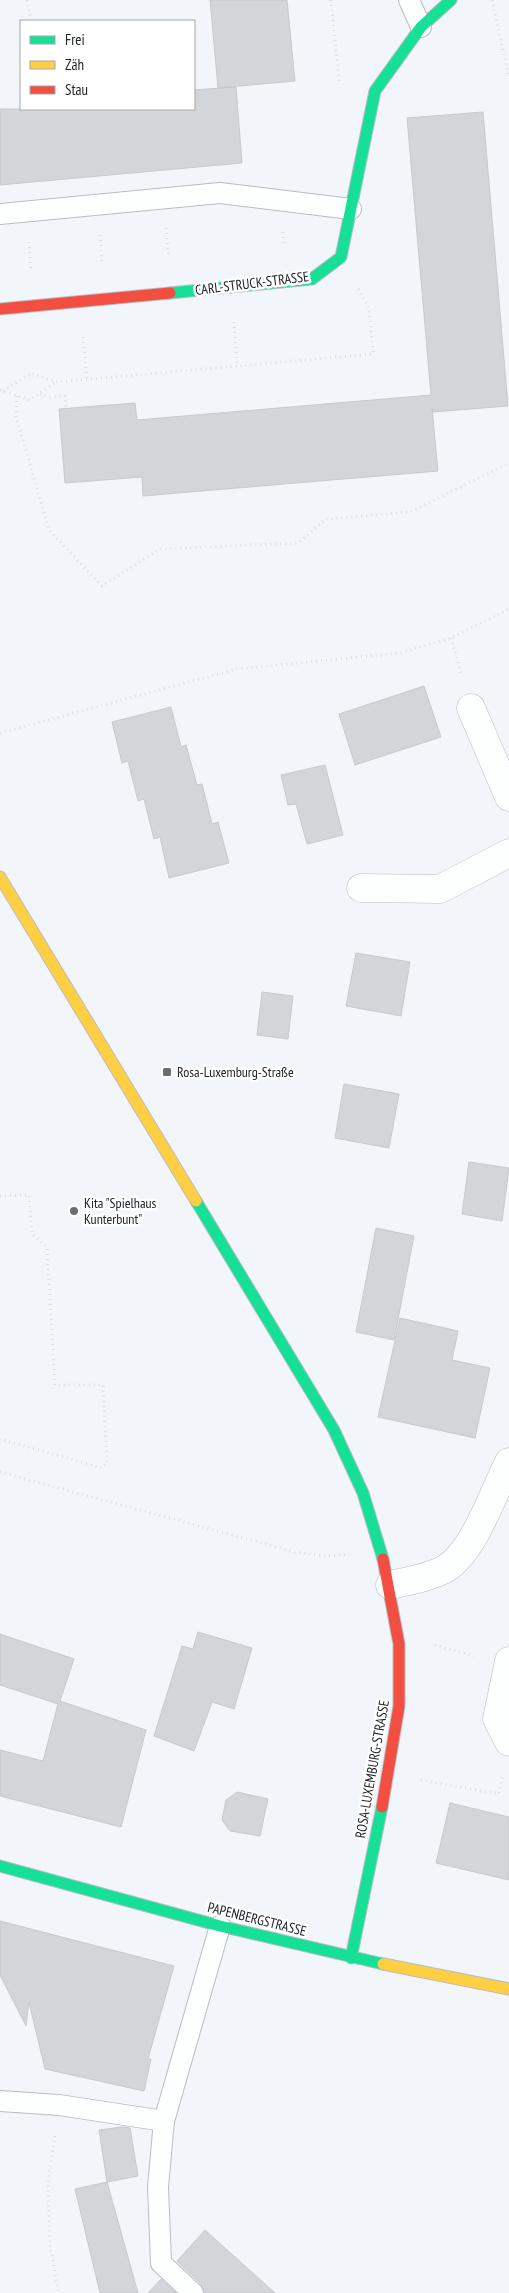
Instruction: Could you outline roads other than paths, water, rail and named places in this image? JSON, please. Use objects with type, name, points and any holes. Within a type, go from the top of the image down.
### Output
[{"type":"street","points":[[351,209],[376,91],[421,27],[451,0]]},
{"type":"street","name":"CARL-STRUCK-STRASSE","points":[[0,309],[312,279],[341,257],[351,209]]},
{"type":"street","points":[[471,708],[509,797]]},
{"type":"street","points":[[361,888],[440,889],[509,853]]},
{"type":"street","name":"ROSA-LUXEMBURG-STRASSE","points":[[0,877],[334,1430],[363,1493],[382,1551],[390,1585],[399,1644],[400,1706],[385,1792],[351,1958]]},
{"type":"street","points":[[390,1585],[419,1579],[445,1569],[468,1548],[509,1462]]},
{"type":"street","points":[[508,1668],[497,1719],[509,1742]]},
{"type":"street","name":"PAPENBERGSTRASSE","points":[[0,1866],[220,1926],[351,1958],[509,1990]]},
{"type":"lane","points":[[409,0],[421,27]]},
{"type":"lane","points":[[0,214],[220,193],[351,209]]},
{"type":"lane","points":[[193,2293],[161,2263],[158,2187],[164,2121],[220,1926]]},
{"type":"lane","points":[[0,2101],[59,2105],[164,2121]]},
{"type":"place","name":"Rosa-Luxemburg-Straße","points":[[167,1072]]},
{"type":"place","name":"Kita \"Spielhaus Kunterbunt\"","points":[[74,1211]]}]
